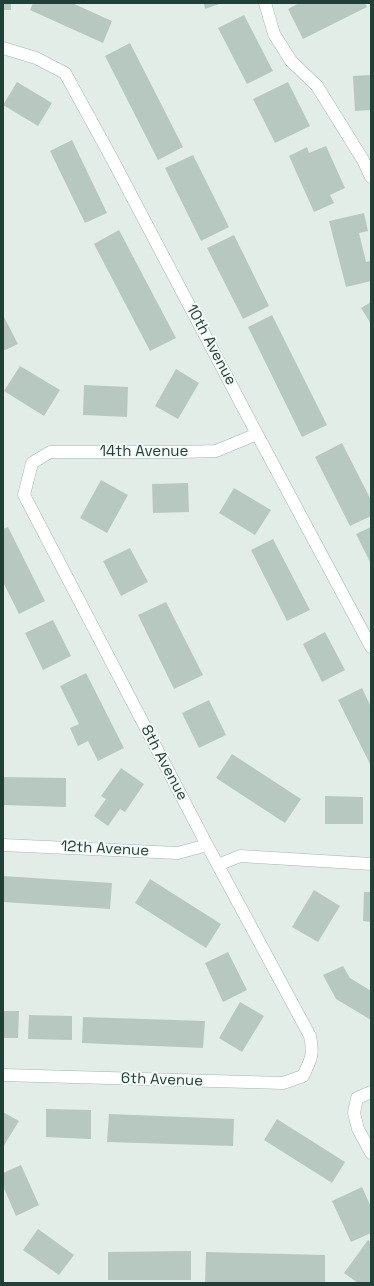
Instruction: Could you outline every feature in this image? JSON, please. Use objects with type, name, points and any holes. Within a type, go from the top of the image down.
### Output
[{"type":"street","points":[[265,3],[274,34],[291,61],[317,86],[367,158],[371,177]]},
{"type":"street","name":"10th Avenue","points":[[3,48],[36,58],[65,73],[114,162],[371,647]]},
{"type":"street","name":"14th Avenue","points":[[32,463],[50,452],[216,451],[257,434]]},
{"type":"street","name":"8th Avenue","points":[[32,463],[24,495],[206,845],[218,864],[310,1036],[313,1049],[310,1061]]},
{"type":"street","name":"12th Avenue","points":[[3,844],[178,853],[206,845]]},
{"type":"street","points":[[218,864],[240,856],[371,864]]},
{"type":"street","name":"6th Avenue","points":[[3,1075],[283,1084],[302,1076],[310,1061]]},
{"type":"street","points":[[371,1092],[357,1098],[354,1113],[358,1129],[371,1153]]},
{"type":"building","points":[[3,3],[11,3],[11,10],[3,10]]},
{"type":"building","points":[[33,3],[72,3],[112,21],[103,43],[30,10]]},
{"type":"building","points":[[204,3],[222,3],[205,9]]},
{"type":"building","points":[[299,3],[365,3],[367,7],[303,39],[288,9]]},
{"type":"building","points":[[244,15],[273,71],[247,84],[218,28]]},
{"type":"building","points":[[130,43],[183,147],[158,160],[105,56]]},
{"type":"building","points":[[371,75],[371,110],[355,111],[353,76]]},
{"type":"building","points":[[17,82],[52,103],[38,126],[3,105]]},
{"type":"building","points":[[288,82],[310,126],[275,143],[253,99]]},
{"type":"building","points":[[72,140],[107,213],[85,223],[50,151]]},
{"type":"building","points":[[326,146],[345,188],[330,195],[334,203],[314,212],[289,156],[307,147],[309,153]]},
{"type":"building","points":[[193,155],[229,227],[201,241],[165,168]]},
{"type":"building","points":[[364,213],[368,231],[359,233],[366,262],[371,261],[371,281],[346,287],[329,221]]},
{"type":"building","points":[[119,230],[176,338],[150,351],[94,244]]},
{"type":"building","points":[[234,235],[269,306],[243,319],[207,248]]},
{"type":"building","points":[[371,302],[371,324],[361,308]]},
{"type":"building","points":[[3,315],[18,344],[3,351]]},
{"type":"building","points":[[272,315],[327,425],[302,437],[248,327]]},
{"type":"building","points":[[20,366],[60,390],[44,416],[4,391]]},
{"type":"building","points":[[176,369],[199,383],[178,419],[155,406]]},
{"type":"building","points":[[84,385],[128,387],[127,417],[83,415]]},
{"type":"building","points":[[342,443],[371,500],[371,516],[350,526],[315,457]]},
{"type":"building","points":[[101,480],[128,495],[107,533],[80,518]]},
{"type":"building","points":[[188,483],[189,512],[153,513],[152,484]]},
{"type":"building","points":[[234,488],[271,510],[255,535],[219,513]]},
{"type":"building","points":[[8,527],[45,601],[19,614],[3,582],[3,529]]},
{"type":"building","points":[[371,527],[371,564],[356,534]]},
{"type":"building","points":[[273,539],[310,610],[287,621],[251,550]]},
{"type":"building","points":[[130,548],[148,582],[121,596],[103,561]]},
{"type":"building","points":[[166,602],[203,675],[174,689],[138,615]]},
{"type":"building","points":[[53,620],[71,656],[43,670],[25,633]]},
{"type":"building","points":[[325,632],[345,670],[322,682],[303,644]]},
{"type":"building","points":[[86,673],[124,748],[98,761],[88,741],[78,746],[70,728],[79,724],[60,686]]},
{"type":"building","points":[[362,688],[371,707],[371,766],[338,700]]},
{"type":"building","points":[[209,700],[226,735],[199,748],[182,713]]},
{"type":"building","points":[[232,754],[301,799],[285,823],[216,778]]},
{"type":"building","points":[[121,768],[144,784],[125,812],[120,809],[108,826],[94,816],[106,799],[101,796]]},
{"type":"building","points":[[3,777],[66,778],[66,807],[3,805]]},
{"type":"building","points":[[325,796],[363,797],[363,824],[325,824]]},
{"type":"building","points":[[3,876],[112,883],[110,909],[3,902]]},
{"type":"building","points":[[150,879],[221,924],[206,948],[135,903]]},
{"type":"building","points":[[314,890],[340,906],[318,942],[292,927]]},
{"type":"building","points":[[364,892],[371,892],[371,922],[363,921]]},
{"type":"building","points":[[228,952],[247,990],[223,1002],[205,963]]},
{"type":"building","points":[[343,966],[350,978],[371,991],[371,1020],[336,999],[323,975]]},
{"type":"building","points":[[240,1002],[264,1016],[242,1052],[219,1038]]},
{"type":"building","points":[[3,1011],[19,1011],[18,1038],[3,1038]]},
{"type":"building","points":[[29,1015],[72,1016],[72,1040],[28,1039]]},
{"type":"building","points":[[83,1017],[205,1021],[203,1048],[82,1043]]},
{"type":"building","points":[[46,1109],[91,1110],[91,1139],[46,1137]]},
{"type":"building","points":[[3,1112],[19,1121],[3,1147]]},
{"type":"building","points":[[109,1114],[234,1119],[233,1146],[107,1142]]},
{"type":"building","points":[[277,1119],[345,1162],[332,1183],[264,1140]]},
{"type":"building","points":[[21,1165],[39,1205],[16,1216],[3,1186],[3,1173]]},
{"type":"building","points":[[362,1187],[371,1207],[371,1233],[351,1242],[332,1201]]},
{"type":"building","points":[[38,1229],[74,1255],[59,1275],[23,1250]]},
{"type":"building","points":[[368,1240],[371,1242],[371,1282],[358,1283],[344,1273]]},
{"type":"building","points":[[191,1251],[191,1280],[108,1280],[108,1252]]},
{"type":"building","points":[[206,1252],[325,1255],[325,1283],[205,1283]]}]
